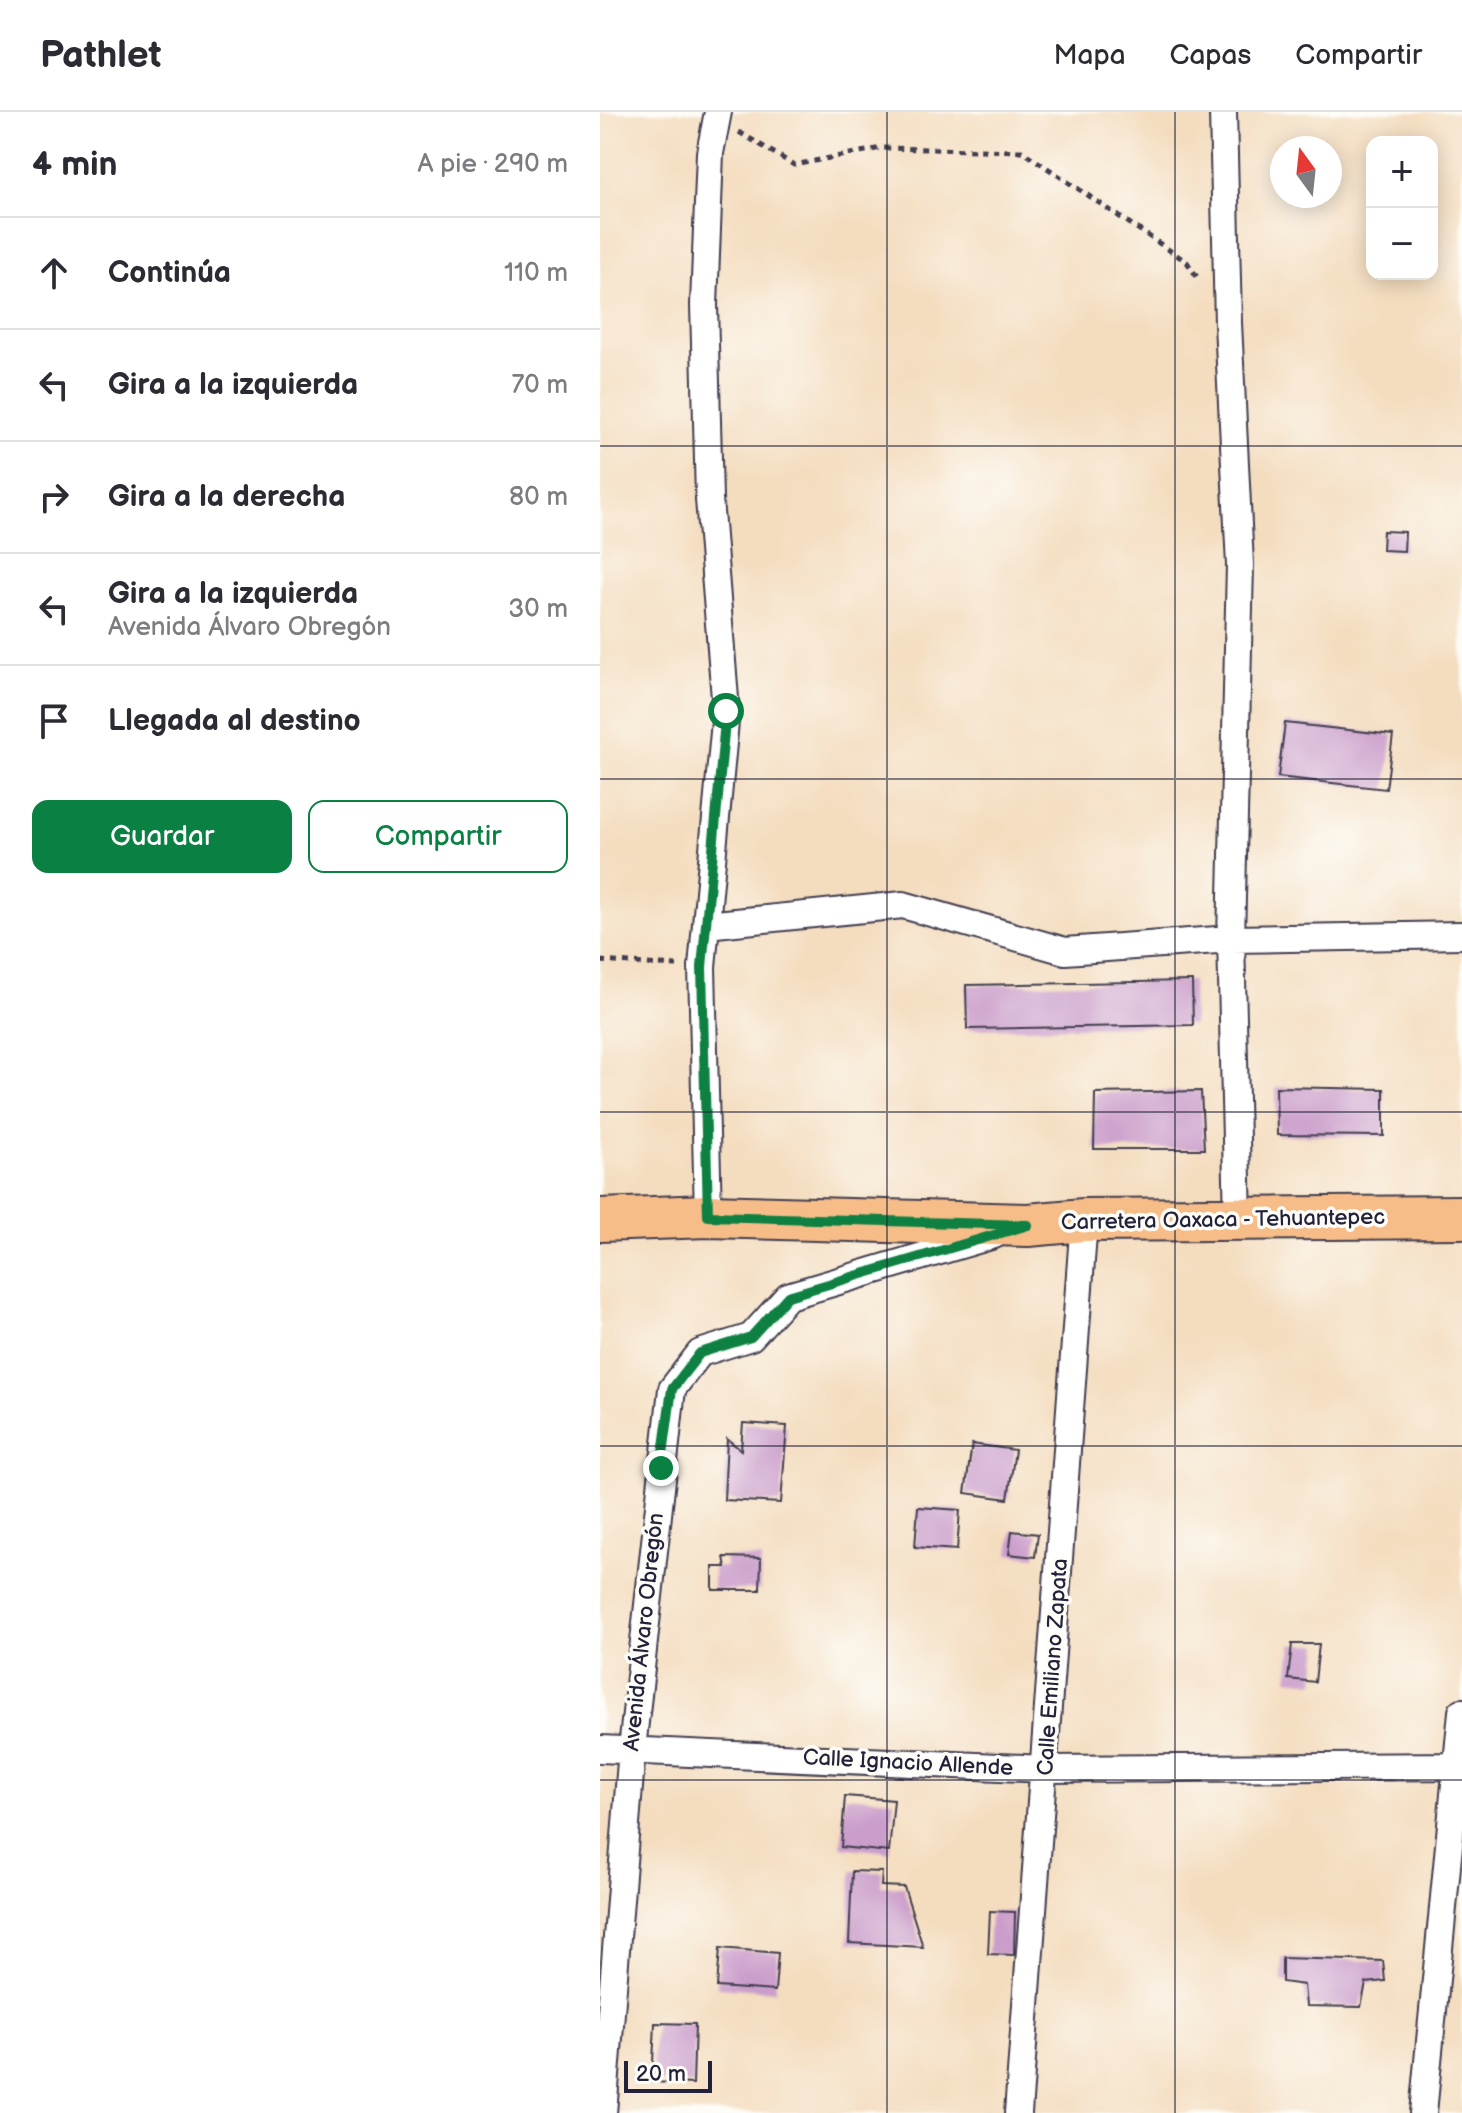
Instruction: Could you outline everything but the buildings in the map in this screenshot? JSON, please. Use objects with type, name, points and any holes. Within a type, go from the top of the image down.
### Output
[{"type":"main road","name":"Carretera Oaxaca - Tehuantepec","points":[[600,1220],[708,1216],[1028,1225],[1084,1220],[1462,1217]]},
{"type":"street","points":[[1223,112],[1228,323],[1240,565],[1231,939],[1238,1219]]},
{"type":"street","points":[[708,1216],[702,967],[726,711],[709,499],[704,305],[710,153],[718,116]]},
{"type":"street","points":[[706,925],[903,905],[1065,951],[1231,939],[1462,935]]},
{"type":"street","name":"Calle Emiliano Zapata","points":[[1018,2113],[1046,1769],[1084,1220]]},
{"type":"street","name":"Avenida Álvaro Obregón","points":[[603,2113],[632,1749],[672,1389],[700,1353],[751,1337],[788,1296],[1028,1225]]},
{"type":"street","points":[[1423,2113],[1462,1712]]},
{"type":"street","name":"Calle Ignacio Allende","points":[[600,1749],[1046,1769],[1457,1766]]},
{"type":"path","points":[[718,116],[794,165],[881,148],[1022,151],[1187,262],[1228,323]]},
{"type":"path","points":[[600,961],[702,967]]},
{"type":"route","points":[[661,1468],[672,1389],[700,1353],[751,1337],[788,1296],[1028,1225],[708,1216],[702,967],[726,711]]}]
